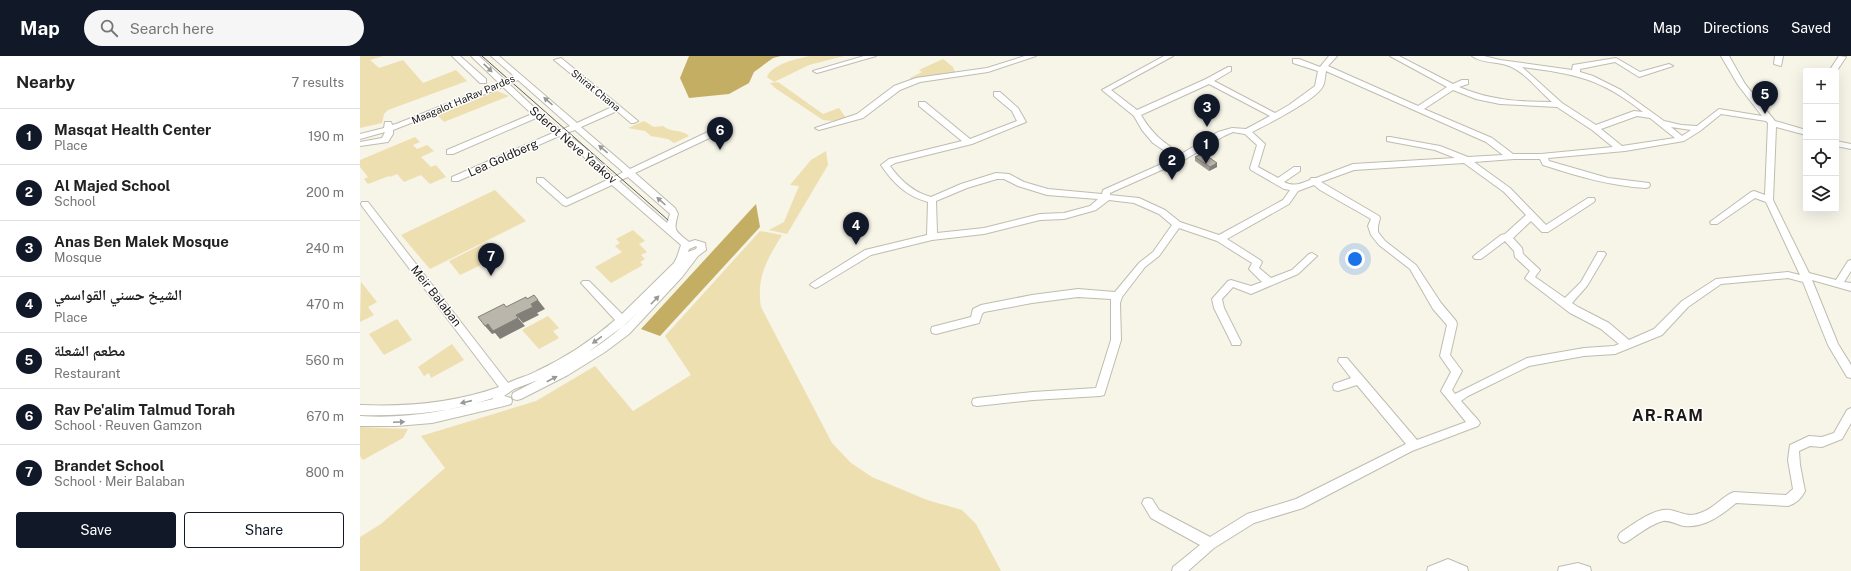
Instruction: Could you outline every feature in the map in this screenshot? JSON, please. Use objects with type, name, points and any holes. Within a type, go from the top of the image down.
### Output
[{"type":"street","points":[[458,57],[467,56]]},
{"type":"street","name":"Sderot Neve Yaakov","points":[[475,56],[537,115],[581,149],[613,181],[672,233],[685,249]]},
{"type":"street","name":"Sderot Neve Yaakov","points":[[495,56],[630,172],[673,212],[670,227],[672,233]]},
{"type":"street","points":[[817,71],[872,56]]},
{"type":"street","points":[[819,128],[860,116],[897,88],[907,84],[919,80],[994,69],[1032,56]]},
{"type":"street","points":[[1169,56],[1106,90],[1136,114],[1156,141],[1180,158]]},
{"type":"street","points":[[1247,132],[1312,93],[1318,86],[1323,68],[1333,56]]},
{"type":"street","points":[[1394,56],[1453,87],[1491,100],[1518,104],[1559,105]]},
{"type":"street","points":[[1476,56],[1510,63],[1576,73],[1596,79],[1618,92],[1655,118],[1681,139]]},
{"type":"street","points":[[1724,56],[1742,85],[1770,121],[1769,200],[1806,278],[1833,345],[1851,374]]},
{"type":"street","points":[[1835,68],[1841,56],[1851,60]]},
{"type":"street","points":[[458,57],[483,80]]},
{"type":"street","name":"Shirat Chana","points":[[558,60],[634,121]]},
{"type":"street","points":[[1576,73],[1576,67],[1616,60],[1639,75],[1669,66]]},
{"type":"street","points":[[1296,61],[1323,68],[1420,108],[1489,140],[1511,157]]},
{"type":"street","points":[[1510,63],[1521,70],[1559,105],[1595,128],[1619,148]]},
{"type":"street","points":[[1136,114],[1208,81],[1228,69]]},
{"type":"street","name":"Maagalot HaRav Pardes","points":[[360,137],[519,76]]},
{"type":"street","points":[[1208,81],[1275,116]]},
{"type":"street","points":[[1420,108],[1453,87],[1465,82]]},
{"type":"street","points":[[997,94],[1015,110],[1022,122],[969,142],[892,161],[884,165],[895,180],[907,192],[932,200],[964,186],[996,176],[1006,176],[1021,184],[1047,192],[1136,200],[1162,212],[1177,224],[1220,239],[1258,262],[1254,269],[1269,282]]},
{"type":"street","points":[[922,104],[969,142]]},
{"type":"street","name":"Lea Goldberg","points":[[455,179],[617,108]]},
{"type":"street","points":[[1220,239],[1286,202],[1295,189],[1314,180],[1353,168],[1465,159],[1543,156],[1648,146],[1681,139],[1698,128],[1719,111],[1770,121],[1803,132]]},
{"type":"street","points":[[1595,128],[1637,113],[1655,118],[1670,125],[1698,128]]},
{"type":"street","points":[[450,152],[537,115]]},
{"type":"street","points":[[360,144],[385,140],[389,127]]},
{"type":"street","name":"Maagalot HaRav Pardes","points":[[360,132],[389,127]]},
{"type":"street","points":[[1106,198],[1106,192],[1180,158],[1232,130],[1247,132],[1261,144],[1254,168],[1278,182],[1295,189]]},
{"type":"street","points":[[540,180],[566,203],[717,131]]},
{"type":"street","points":[[1390,139],[1437,148],[1465,159],[1507,190],[1545,230],[1591,200]]},
{"type":"street","points":[[1839,144],[1851,146]]},
{"type":"street","points":[[1543,156],[1546,163],[1591,178],[1631,185],[1646,185]]},
{"type":"street","points":[[1278,182],[1297,169]]},
{"type":"street","points":[[1178,571],[1210,544],[1251,518],[1299,504],[1415,446],[1460,430],[1474,423],[1446,391],[1457,371],[1445,356],[1452,324],[1437,306],[1413,267],[1382,243],[1374,233],[1373,226],[1376,218],[1323,188],[1314,180]]},
{"type":"street","points":[[1714,222],[1754,194],[1769,200]]},
{"type":"street","points":[[815,285],[868,252],[932,237],[984,231],[1040,217],[1064,216],[1093,208],[1106,198]]},
{"type":"street","points":[[932,200],[932,237]]},
{"type":"street","name":"Meir Balaban","points":[[365,204],[510,390]]},
{"type":"street","points":[[1478,257],[1504,237],[1507,238],[1531,216]]},
{"type":"street","points":[[977,402],[1033,396],[1100,392],[1116,340],[1115,303],[1117,296],[1142,265],[1156,254],[1177,224]]},
{"type":"street","points":[[1507,238],[1519,250],[1518,255],[1535,270],[1530,278],[1574,310],[1606,326],[1628,345]]},
{"type":"street","points":[[360,410],[398,411],[427,409],[472,401],[510,390],[575,366],[625,331],[679,275],[696,254],[690,256],[685,249],[677,265],[622,321],[586,348],[559,365],[510,390]]},
{"type":"street","points":[[1566,303],[1584,284],[1601,254]]},
{"type":"street","points":[[1236,342],[1219,308],[1217,299],[1223,290],[1232,283],[1251,290],[1294,272],[1312,256]]},
{"type":"street","points":[[1838,284],[1851,263]]},
{"type":"street","points":[[1454,400],[1464,393],[1527,362],[1584,352],[1615,350],[1658,332],[1685,304],[1719,281],[1788,275],[1851,287]]},
{"type":"street","points":[[586,283],[622,321]]},
{"type":"street","points":[[936,330],[975,320],[977,312],[981,309],[1032,299],[1078,293],[1117,296]]},
{"type":"street","points":[[1343,361],[1415,446]]},
{"type":"street","points":[[1338,387],[1360,380]]},
{"type":"street","points":[[360,421],[390,422],[422,420],[454,414],[511,400],[510,390]]},
{"type":"street","points":[[1624,537],[1650,521],[1668,515],[1684,520],[1704,518],[1717,512],[1734,497],[1788,500],[1798,492],[1798,478],[1792,461],[1794,448],[1809,441],[1822,442],[1838,436],[1851,413]]},
{"type":"street","points":[[1148,503],[1155,514],[1210,544]]},
{"type":"street","points":[[1433,571],[1448,565],[1462,571]]},
{"type":"street","points":[[1564,571],[1578,569],[1585,571]]},
{"type":"shaded area","points":[[360,56],[383,56],[370,60],[379,68],[403,60],[423,83],[456,70],[467,81],[388,110],[384,114],[382,123],[360,128]]},
{"type":"shaded area","points":[[689,56],[781,56],[773,58],[754,72],[749,83],[729,94],[689,98],[680,78]]},
{"type":"shaded area","points":[[809,56],[844,56],[809,65],[774,82],[767,77],[770,72],[779,65]]},
{"type":"shaded area","points":[[943,59],[953,67],[955,72],[913,80],[910,78],[922,72],[919,70]]},
{"type":"shaded area","points":[[778,82],[823,114],[839,108],[846,118],[832,121],[823,120],[775,88],[770,83]]},
{"type":"shaded area","points":[[497,91],[509,96],[444,122],[437,115]]},
{"type":"shaded area","points":[[644,121],[654,127],[663,126],[670,130],[683,132],[689,136],[674,143],[668,139],[651,136],[645,131],[628,128]]},
{"type":"shaded area","points":[[415,137],[420,142],[413,145],[417,149],[427,145],[434,151],[421,157],[431,167],[436,165],[446,177],[430,184],[421,175],[404,182],[397,174],[368,184],[364,179],[368,177],[360,167],[360,160]]},
{"type":"shaded area","points":[[826,151],[828,165],[787,234],[769,230],[784,222],[799,186],[790,185],[811,160]]},
{"type":"shaded area","points":[[495,190],[526,221],[430,269],[401,235]]},
{"type":"shaded area","points":[[756,204],[760,227],[660,336],[641,329]]},
{"type":"shaded area","points":[[633,230],[645,241],[639,244],[647,252],[641,255],[645,259],[640,262],[643,265],[611,283],[595,267],[622,252],[615,246],[620,243],[616,239]]},
{"type":"shaded area","points":[[760,231],[782,235],[767,261],[761,278],[761,307],[832,443],[851,463],[872,477],[927,500],[962,510],[976,524],[1001,571],[360,571],[360,537],[381,524],[445,468],[421,436],[536,401],[595,366],[633,411],[691,375],[665,336]]},
{"type":"shaded area","points":[[487,242],[496,253],[483,259],[485,263],[460,275],[449,261]]},
{"type":"shaded area","points":[[361,282],[377,302],[368,307],[374,315],[360,322]]},
{"type":"shaded area","points":[[548,316],[559,328],[553,331],[559,338],[539,349],[522,330]]},
{"type":"shaded area","points":[[397,319],[412,340],[384,355],[369,334]]},
{"type":"shaded area","points":[[452,344],[464,360],[431,378],[429,373],[424,376],[418,367]]},
{"type":"shaded area","points":[[360,427],[408,429],[403,438],[363,460],[360,456]]},
{"type":"building","points":[[1203,153],[1217,163],[1210,167],[1195,157]]},
{"type":"building","points":[[534,295],[538,300],[531,304],[533,307],[516,315],[518,318],[493,331],[488,324],[485,326],[478,317],[504,304],[506,307],[526,297],[527,299]]},
{"type":"tram line","points":[[482,56],[668,220]]},
{"type":"place","name":"مطعم الشعلة","points":[[1765,114]]},
{"type":"place","name":"Anas Ben Malek Mosque","points":[[1207,127]]},
{"type":"place","name":"Rav Pe'alim Talmud Torah","points":[[720,150]]},
{"type":"place","name":"Masqat Health Center","points":[[1206,164]]},
{"type":"place","name":"Al Majed School","points":[[1172,180]]},
{"type":"place","name":"الشيخ حسني القواسمي","points":[[856,245]]},
{"type":"place","name":"Brandet School","points":[[491,276]]},
{"type":"district","name":"AR-RAM","points":[[1668,415]]}]
